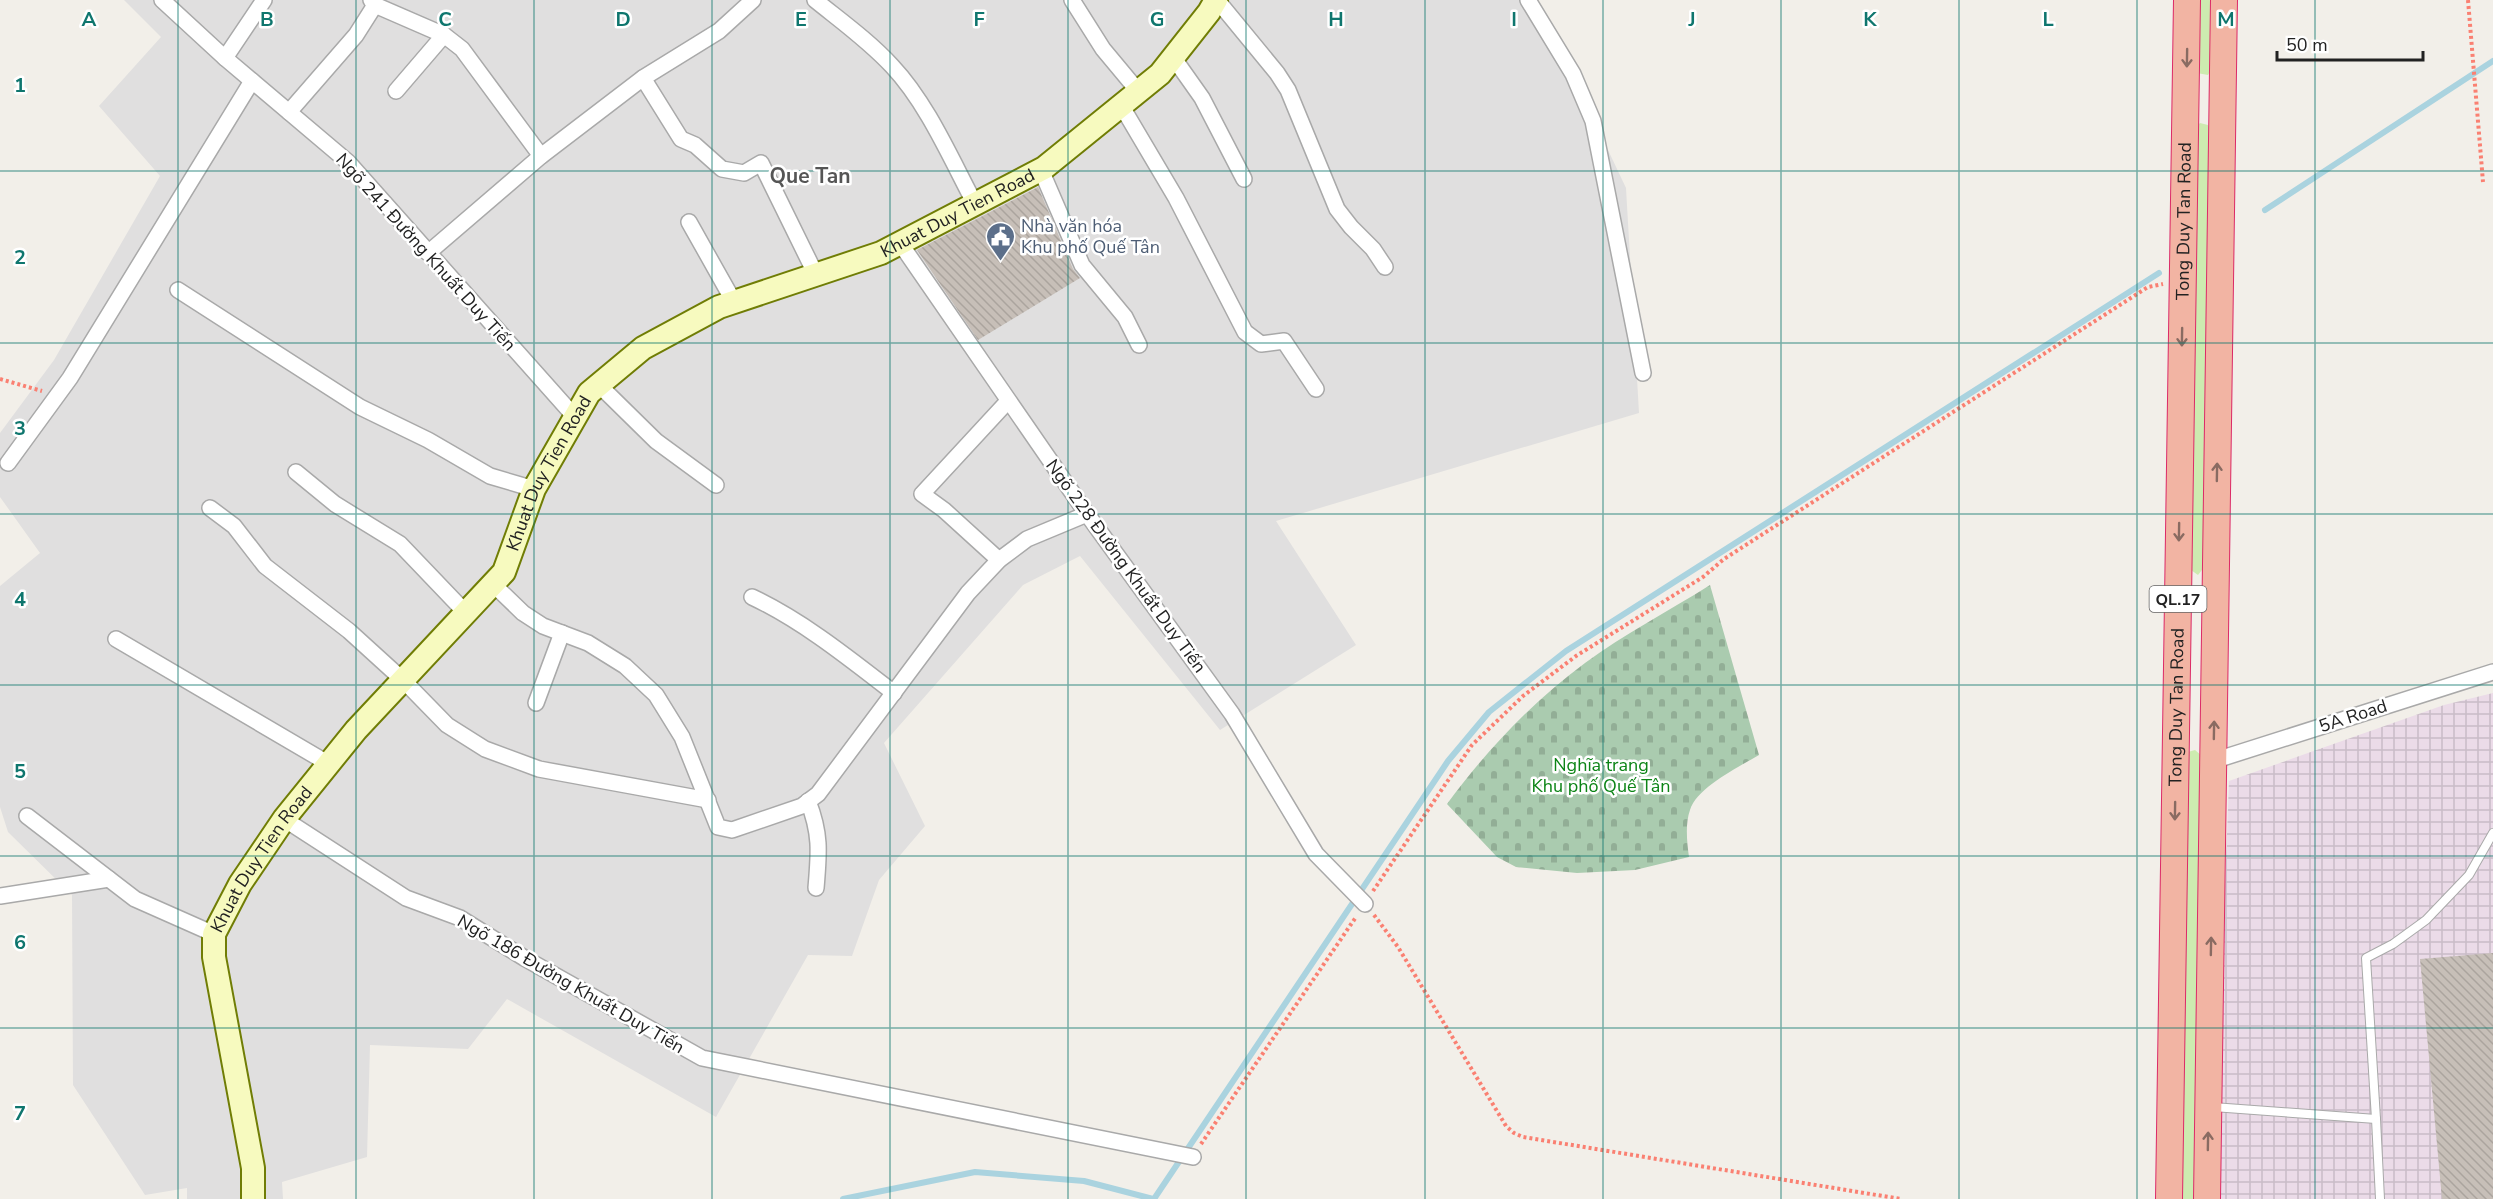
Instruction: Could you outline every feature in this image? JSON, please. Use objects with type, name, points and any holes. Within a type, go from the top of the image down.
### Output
[{"type":"highway","name":"Tong Duy Tan Road","points":[[2169,1199],[2187,0]]},
{"type":"highway","name":"Tong Duy Tan Road","points":[[2207,1199],[2224,0]]},
{"type":"highway","points":[[2186,101],[2223,101]]},
{"type":"highway","points":[[2177,649],[2215,649]]},
{"type":"main road","name":"Khuat Duy Tien Road","points":[[253,1199],[253,1168],[214,957],[214,934],[240,884],[284,819],[356,730],[504,572],[534,489],[589,393],[643,348],[719,308],[882,253],[1041,170],[1160,74],[1216,0]]},
{"type":"street","name":"Ngõ 241 Đường Khuất Duy Tiến","points":[[162,0],[225,58],[348,162],[575,417]]},
{"type":"street","points":[[225,58],[264,0]]},
{"type":"street","points":[[428,253],[541,156],[643,78],[719,32],[753,0]]},
{"type":"street","points":[[815,0],[885,60],[903,80],[933,126],[975,204]]},
{"type":"street","points":[[1072,0],[1130,98],[1176,198],[1245,332],[1261,344],[1284,341],[1316,389]]},
{"type":"street","points":[[1216,0],[1277,73],[1288,90],[1337,209],[1385,267]]},
{"type":"street","points":[[1528,0],[1574,74],[1593,121],[1643,373]]},
{"type":"street","points":[[289,112],[356,35],[373,3],[444,34],[462,50],[541,156]]},
{"type":"street","points":[[396,91],[444,34]]},
{"type":"street","points":[[1173,57],[1202,98],[1244,179]]},
{"type":"street","points":[[643,78],[681,139],[695,145],[723,169],[744,173],[761,163],[816,275]]},
{"type":"street","points":[[8,463],[70,378],[252,81]]},
{"type":"street","points":[[1041,170],[1082,265],[1125,317],[1139,345]]},
{"type":"street","points":[[689,222],[734,302]]},
{"type":"street","name":"Ngõ 228 Đường Khuất Duy Tiến","points":[[900,243],[1087,514],[1232,714],[1316,854],[1358,898]]},
{"type":"street","points":[[178,290],[360,407],[428,440],[490,476],[534,489]]},
{"type":"street","points":[[599,385],[656,441],[716,485]]},
{"type":"street","points":[[999,560],[944,510],[922,494],[1008,400]]},
{"type":"street","points":[[296,472],[334,504],[400,544],[466,613]]},
{"type":"street","points":[[210,508],[234,526],[265,566],[319,606],[404,681],[447,725],[485,749],[539,769],[708,800]]},
{"type":"street","points":[[493,584],[523,613],[543,626],[588,643],[625,666],[656,695],[682,736],[718,827],[732,830],[802,806],[818,794],[968,593],[999,560],[1027,539],[1087,514]]},
{"type":"street","points":[[752,597],[768,604],[844,654],[894,693]]},
{"type":"street","points":[[536,703],[562,633]]},
{"type":"street","points":[[116,639],[329,764]]},
{"type":"street","name":"5A Road","points":[[2213,760],[2493,672]]},
{"type":"street","points":[[808,801],[817,824],[819,854],[816,888]]},
{"type":"street","points":[[27,816],[135,899],[214,934]]},
{"type":"street","name":"Ngõ 186 Đường Khuất Duy Tiến","points":[[284,819],[406,898],[460,918],[526,959],[692,1053],[738,1065],[1184,1155]]},
{"type":"street","points":[[0,896],[110,879]]},
{"type":"lane","points":[[2380,1199],[2366,958],[2393,944],[2426,920],[2469,875],[2493,833]]},
{"type":"lane","points":[[2209,1107],[2376,1119]]},
{"type":"path","points":[[2468,0],[2483,182]]},
{"type":"path","points":[[1184,1155],[1358,898],[1472,745],[1522,696],[1576,656],[1703,577],[1724,559],[2148,287],[2183,283]]},
{"type":"path","points":[[0,379],[57,396]]},
{"type":"path","points":[[1358,898],[1385,927],[1506,1126],[1514,1133],[1522,1137],[1901,1199]]},
{"type":"shaded area","points":[[124,0],[1537,0],[1626,188],[1639,413],[1276,521],[1356,645],[1220,730],[1080,556],[1023,585],[884,743],[925,826],[879,880],[852,956],[808,955],[716,1117],[507,999],[468,1049],[370,1045],[367,1157],[282,1182],[283,1199],[187,1199],[187,1188],[145,1195],[73,1085],[72,895],[8,832],[0,807],[0,586],[40,553],[0,497],[0,433],[54,360],[160,176],[99,106],[161,37]]},
{"type":"shaded area","points":[[2493,693],[2493,1199],[2217,1199],[2218,1072],[2229,781],[2444,705]]},
{"type":"green space","points":[[2197,0],[2214,0],[2212,68],[2208,75],[2197,73]]},
{"type":"green space","points":[[2200,123],[2208,125],[2210,129],[2205,566],[2198,575],[2191,570],[2190,563],[2197,126]]},
{"type":"green space","name":"Nghĩa trang Khu phố Quế Tân","points":[[1710,585],[1759,755],[1720,778],[1701,793],[1694,802],[1687,821],[1689,857],[1635,870],[1577,873],[1516,867],[1497,857],[1447,804],[1462,784],[1511,728],[1565,678],[1615,642]]},
{"type":"green space","points":[[2195,750],[2202,756],[2196,1199],[2180,1199],[2185,760],[2188,752]]},
{"type":"building","name":"Nhà văn hóa Khu phố Quế Tân","points":[[1038,187],[1073,269],[1080,278],[978,340],[917,250]]},
{"type":"building","points":[[2493,953],[2493,1199],[2442,1199],[2420,959]]},
{"type":"waterway","points":[[2265,210],[2493,61]]},
{"type":"waterway","points":[[1154,1199],[1448,761],[1489,712],[1566,651],[2159,273]]},
{"type":"waterway","points":[[843,1199],[975,1172],[1084,1181],[1153,1199]]},
{"type":"place","name":"Nhà văn hóa Khu phố Quế Tân","points":[[1000,262]]},
{"type":"district","name":"Que Tan","points":[[810,176]]}]
